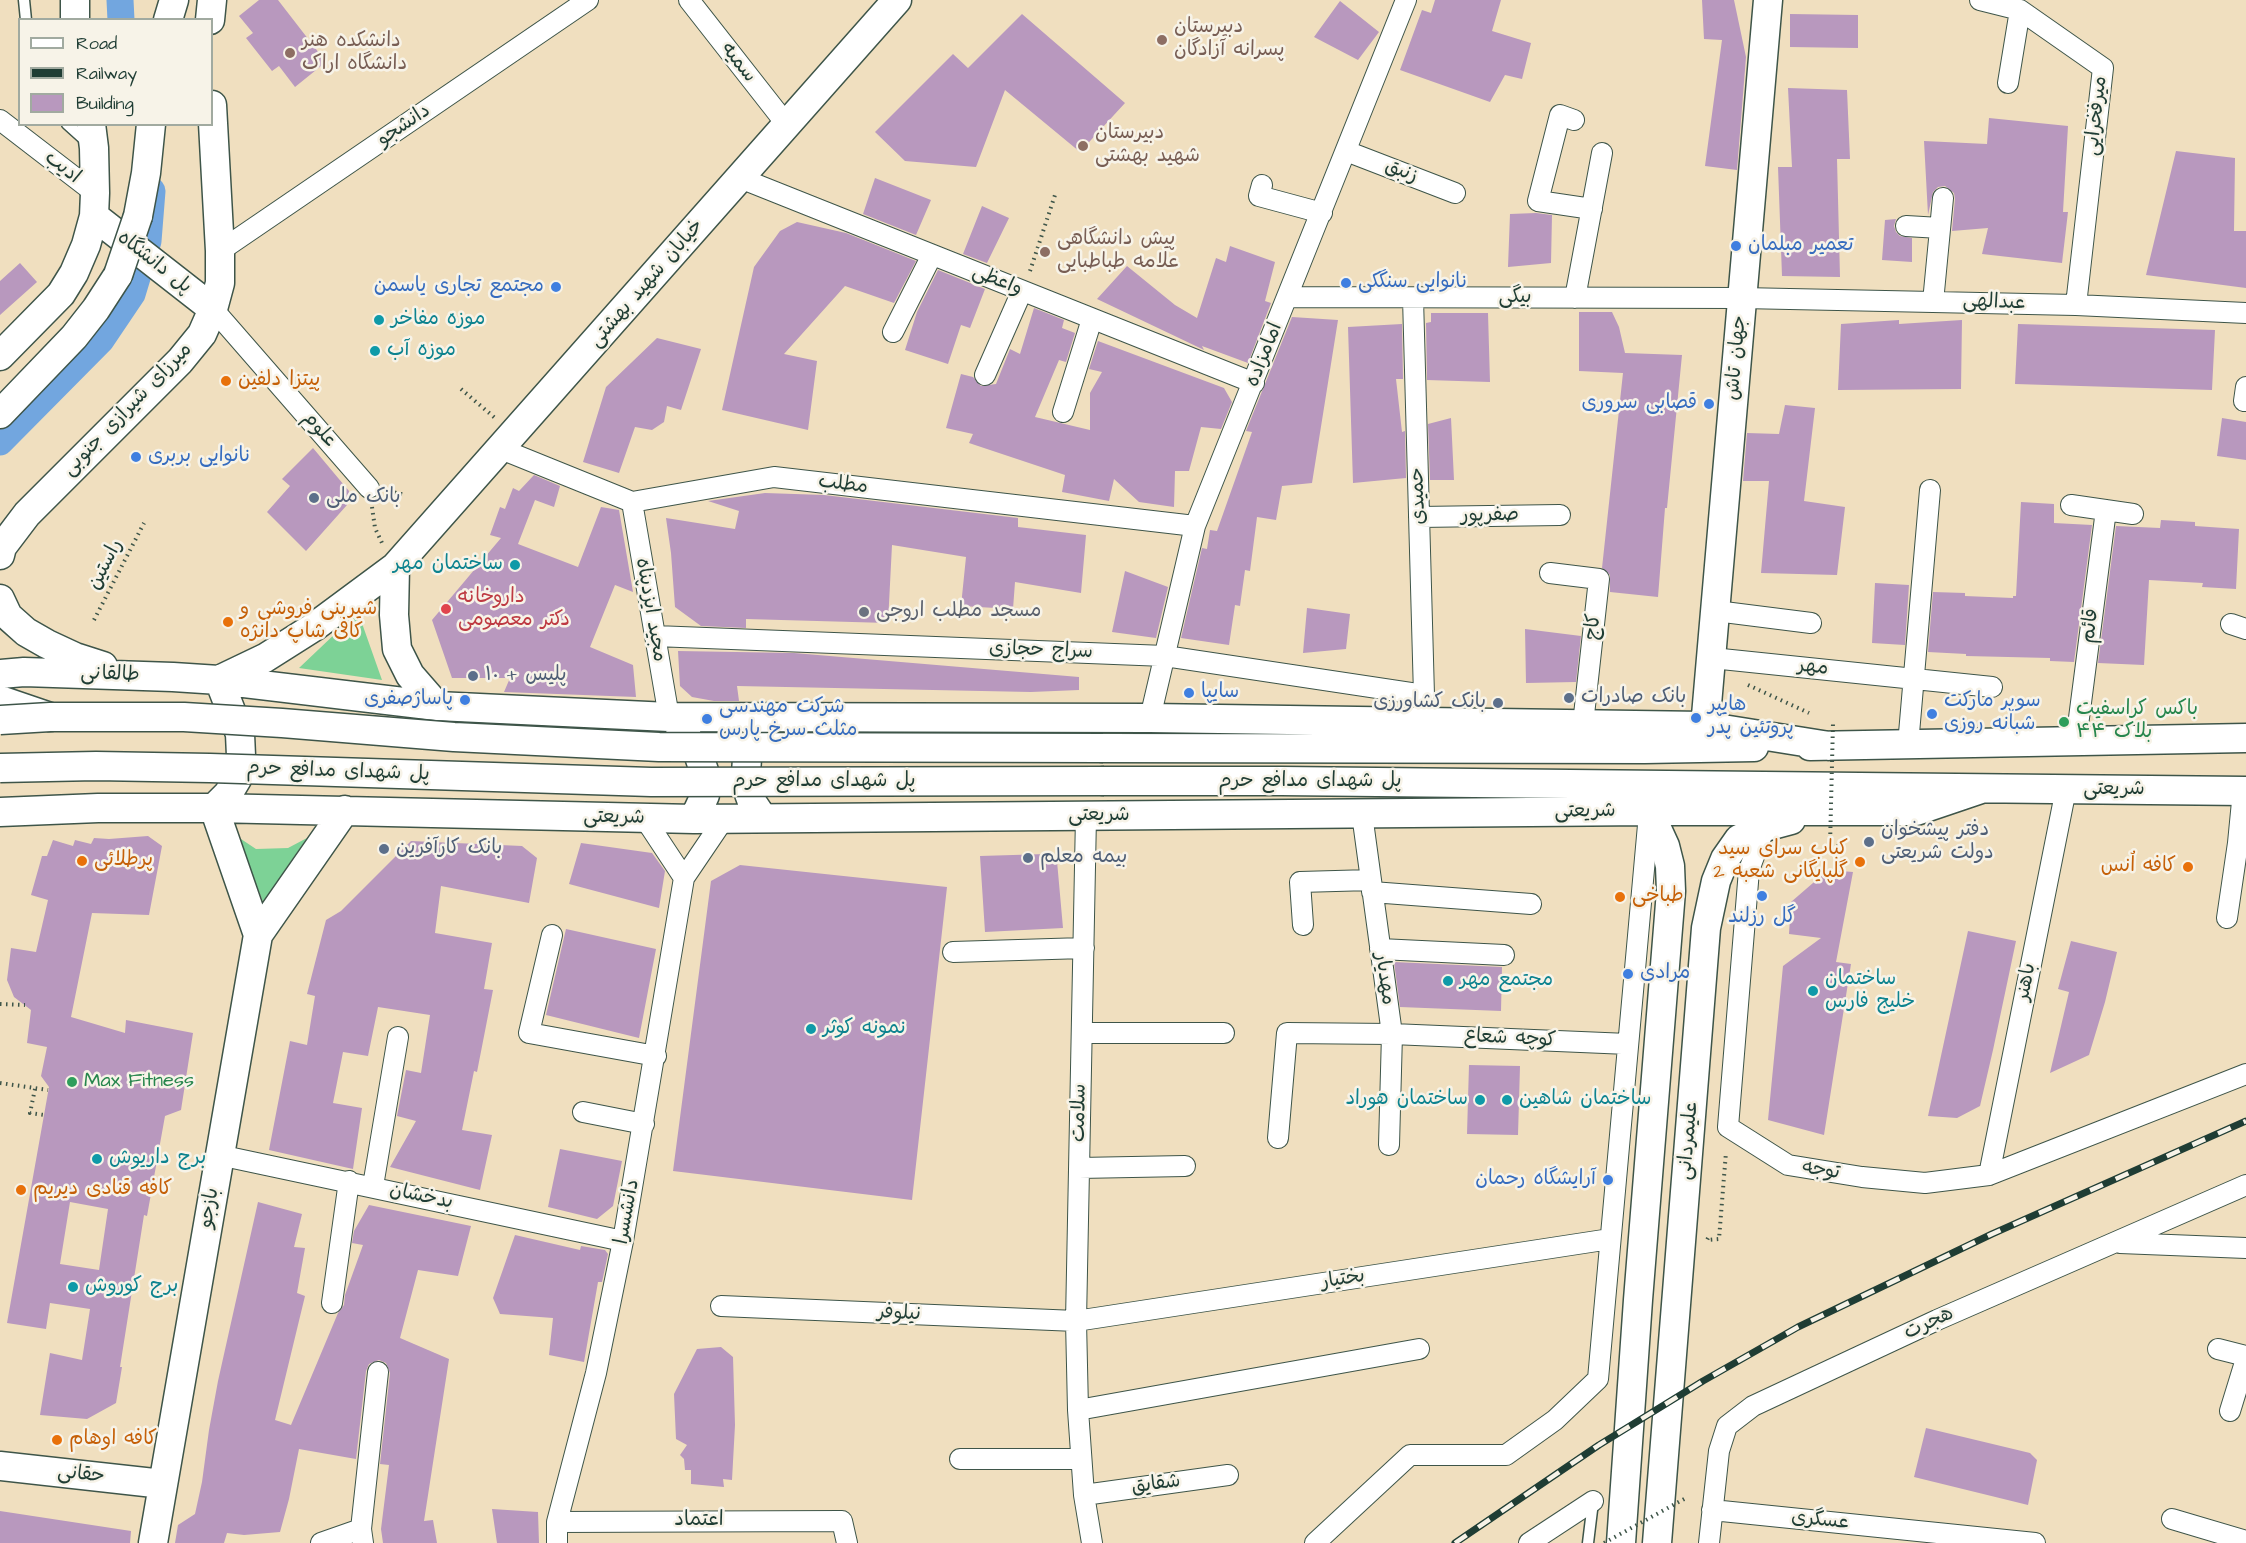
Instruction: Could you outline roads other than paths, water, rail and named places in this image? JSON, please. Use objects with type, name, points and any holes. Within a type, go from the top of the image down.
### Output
[{"type":"main road","points":[[75,0],[75,18]]},
{"type":"main road","points":[[169,18],[174,0]]},
{"type":"main road","points":[[210,18],[212,0]]},
{"type":"main road","name":"خیابان شهید بهشتی","points":[[219,680],[265,658],[314,627],[395,567],[897,0]]},
{"type":"main road","name":"جهان تاش","points":[[1705,723],[1768,0]]},
{"type":"main road","name":"میرزای شیرازی جنوبی","points":[[0,555],[2,547],[27,514],[180,361],[202,334],[213,309],[220,283],[213,123]]},
{"type":"main road","points":[[0,414],[74,338],[118,275],[138,216],[146,173],[151,126]]},
{"type":"main road","points":[[0,356],[62,294],[74,273],[86,244],[94,205],[93,136]]},
{"type":"main road","name":"پل دانشگاه","points":[[94,205],[213,309]]},
{"type":"main road","points":[[395,567],[394,615],[397,649],[410,675],[437,706]]},
{"type":"main road","points":[[0,599],[8,616],[26,632],[47,644],[75,657],[133,675]]},
{"type":"main road","name":"طالقانی","points":[[0,674],[24,672],[219,680]]},
{"type":"main road","points":[[0,812],[98,808],[214,808],[228,794],[237,779],[241,756],[240,734],[219,680],[437,706],[669,717],[1150,717],[1583,724],[1705,723],[1832,730],[1908,745],[2246,738]]},
{"type":"main road","points":[[0,700],[50,717]]},
{"type":"main road","name":"پل شهدای مدافع حرم","points":[[0,720],[50,717],[184,717],[454,737],[659,747],[1645,749],[1832,730]]},
{"type":"main road","points":[[669,717],[697,750],[703,764],[706,777],[705,795],[694,819]]},
{"type":"main road","points":[[762,818],[747,788],[746,773],[747,759],[753,742],[768,717]]},
{"type":"main road","name":"پل شهدای مدافع حرم","points":[[0,768],[96,766],[199,768],[651,782],[1281,781],[1648,798]]},
{"type":"main road","name":"شریعتی","points":[[214,808],[645,819],[1362,814],[1648,798],[1981,789],[2244,791]]},
{"type":"main road","name":"شریعتی","points":[[1648,798],[1828,811],[1916,811],[1981,789]]},
{"type":"main road","name":"علیمردانی","points":[[1621,1543],[1671,891],[1670,866],[1648,798]]},
{"type":"main road","name":"بازجو","points":[[153,1543],[258,935],[214,808]]},
{"type":"main road","points":[[258,935],[345,810]]},
{"type":"main road","name":"علیمردانی","points":[[1657,1543],[1706,928],[1716,881],[1725,859],[1739,839],[1765,827],[1828,811]]},
{"type":"main road","name":"حقانی","points":[[0,1466],[163,1484]]},
{"type":"street","name":"دانشجو","points":[[220,251],[588,0]]},
{"type":"street","name":"سمیه","points":[[689,0],[787,125]]},
{"type":"street","name":"امامزاده","points":[[1150,717],[1195,526],[1254,384],[1406,0]]},
{"type":"street","name":"میرفخرایی","points":[[1980,0],[2020,10],[2103,68],[2076,305]]},
{"type":"street","points":[[2008,83],[2020,10]]},
{"type":"street","points":[[1574,120],[1560,115],[1538,201],[1592,209]]},
{"type":"street","name":"ادیب","points":[[0,120],[94,205]]},
{"type":"street","name":"زنبق","points":[[1346,151],[1455,193]]},
{"type":"street","points":[[1575,298],[1602,153]]},
{"type":"street","name":"واعظی","points":[[740,178],[1254,384]]},
{"type":"street","points":[[1262,186],[1259,196],[1322,213]]},
{"type":"street","points":[[1933,302],[1943,198]]},
{"type":"street","points":[[1906,226],[1940,228]]},
{"type":"street","points":[[893,332],[932,255]]},
{"type":"street","points":[[985,375],[1022,291]]},
{"type":"street","name":"بیگی","points":[[1288,297],[1742,298]]},
{"type":"street","name":"حمیدی","points":[[1413,298],[1424,695]]},
{"type":"street","name":"عبدالهی","points":[[1742,298],[2076,305],[2246,313]]},
{"type":"street","name":"علوم","points":[[213,309],[369,488]]},
{"type":"street","points":[[1062,412],[1092,319]]},
{"type":"street","points":[[2246,387],[2244,401],[2246,401]]},
{"type":"street","points":[[508,442],[632,502]]},
{"type":"street","name":"مطلب","points":[[632,502],[774,477],[1195,526]]},
{"type":"street","points":[[1908,745],[1930,490]]},
{"type":"street","name":"مجید ایزدپناه","points":[[632,502],[669,717]]},
{"type":"street","points":[[2071,505],[2133,514]]},
{"type":"street","name":"قائم","points":[[2076,741],[2106,510]]},
{"type":"street","name":"صفرپور","points":[[1419,517],[1560,515]]},
{"type":"street","name":"کاج","points":[[1550,573],[1599,579],[1583,724]]},
{"type":"street","points":[[1716,611],[1811,623]]},
{"type":"street","name":"سراج حجازی","points":[[655,636],[1165,656],[1424,695]]},
{"type":"street","name":"مهر","points":[[1712,658],[1992,687]]},
{"type":"street","name":"باهنر","points":[[1989,1175],[2066,789]]},
{"type":"street","points":[[2227,918],[2244,791]]},
{"type":"street","points":[[1316,1543],[1410,1455],[1506,1455],[1555,1420],[1598,1379],[1648,798]]},
{"type":"street","name":"مهدیار","points":[[1362,814],[1392,1034],[1389,1145]]},
{"type":"street","name":"سلامت","points":[[1086,816],[1076,1321],[1081,1459],[1092,1543]]},
{"type":"street","points":[[645,819],[684,878]]},
{"type":"street","name":"دانشسرا","points":[[557,1543],[557,1522],[596,1373],[623,1240],[656,1056],[684,878],[724,819]]},
{"type":"street","name":"توجه","points":[[1765,827],[1749,870],[1728,1127],[1788,1165],[1862,1177],[1925,1183],[1989,1175],[2246,1074]]},
{"type":"street","points":[[1303,925],[1299,882],[1372,886],[1531,904]]},
{"type":"street","points":[[552,935],[529,1033],[656,1056]]},
{"type":"street","points":[[953,952],[1084,948]]},
{"type":"street","points":[[1380,949],[1504,955]]},
{"type":"street","points":[[1082,1033],[1224,1033]]},
{"type":"street","name":"کوچه شعاع","points":[[1278,1138],[1287,1033],[1392,1034],[1628,1044]]},
{"type":"street","points":[[373,1186],[398,1037]]},
{"type":"street","points":[[583,1112],[644,1124]]},
{"type":"street","name":"بدخشان","points":[[219,1155],[623,1240]]},
{"type":"street","points":[[1079,1168],[1185,1166]]},
{"type":"street","points":[[332,1303],[350,1181]]},
{"type":"street","name":"هجرت","points":[[1709,1543],[1719,1451],[1727,1426],[1753,1406],[1937,1320],[2246,1185]]},
{"type":"street","name":"بختیار","points":[[1076,1321],[1610,1239]]},
{"type":"street","points":[[2114,1243],[2246,1248]]},
{"type":"street","name":"نیلوفر","points":[[721,1306],[1076,1321]]},
{"type":"street","points":[[1078,1410],[1419,1349]]},
{"type":"street","points":[[2218,1349],[2246,1357],[2230,1411]]},
{"type":"street","points":[[321,1543],[362,1536],[378,1372]]},
{"type":"street","points":[[960,1459],[1081,1459]]},
{"type":"street","name":"شقایق","points":[[1084,1495],[1228,1475]]},
{"type":"street","points":[[1529,1543],[1593,1501]]},
{"type":"street","name":"عسگری","points":[[1712,1509],[1938,1538],[2035,1543]]},
{"type":"street","points":[[2172,1519],[2246,1541]]},
{"type":"street","name":"اعتماد","points":[[557,1522],[842,1521],[847,1543]]},
{"type":"lane","points":[[24,0],[26,18]]},
{"type":"lane","points":[[72,126],[93,136]]},
{"type":"lane","points":[[1588,1543],[1593,1501]]},
{"type":"waterway","points":[[120,0],[121,18]]},
{"type":"waterway","points":[[0,442],[101,340],[132,294],[148,241],[152,191]]},
{"type":"railway","points":[[1455,1543],[1599,1445],[1703,1381],[1798,1327],[1992,1234],[2246,1121]]},
{"type":"place","name":"دبیرستان پسرانه آزادگان","points":[[1162,40]]},
{"type":"place","name":"دانشکده هنر دانشگاه اراک","points":[[290,53]]},
{"type":"place","name":"دبیرستان شهید بهشتی","points":[[1083,146]]},
{"type":"place","name":"تعمیر مبلمان","points":[[1736,246]]},
{"type":"place","name":"پیش دانشگاهی علامه طباطبایی","points":[[1045,252]]},
{"type":"place","name":"نانوایی سنگکی","points":[[1346,283]]},
{"type":"place","name":"مجتمع تجاری یاسمن","points":[[556,287]]},
{"type":"place","name":"موزه مفاخر","points":[[379,320]]},
{"type":"place","name":"موزه آب","points":[[375,351]]},
{"type":"place","name":"پیتزا دلفین","points":[[226,381]]},
{"type":"place","name":"قصابی سروری","points":[[1709,404]]},
{"type":"place","name":"نانوایی بربری","points":[[136,457]]},
{"type":"place","name":"بانک ملی","points":[[314,498]]},
{"type":"place","name":"ساختمان مهر","points":[[515,565]]},
{"type":"place","name":"داروخانه دکتر معصومی","points":[[446,609]]},
{"type":"place","name":"مسجد مطلب اروجی","points":[[864,612]]},
{"type":"place","name":"شیرینی فروشی و کافی شاپ دانژه","points":[[228,622]]},
{"type":"place","name":"پلیس + ۱۰","points":[[473,676]]},
{"type":"place","name":"سایپا","points":[[1189,693]]},
{"type":"place","name":"بانک صادرات","points":[[1569,698]]},
{"type":"place","name":"پاساژصفری","points":[[465,700]]},
{"type":"place","name":"بانک کشاورزی","points":[[1498,703]]},
{"type":"place","name":"سوپر مارکت شبانه روزی","points":[[1932,714]]},
{"type":"place","name":"هایپر پروتئین پدر","points":[[1696,718]]},
{"type":"place","name":"شرکت مهندسی مثلث سرخ پارس","points":[[707,719]]},
{"type":"place","name":"باکس کراسفیت بلاک ۴۴","points":[[2064,722]]},
{"type":"place","name":"دفتر پیشخوان دولت شریعتی","points":[[1869,842]]},
{"type":"place","name":"بانک کارآفرین","points":[[384,849]]},
{"type":"place","name":"بیمه معلم","points":[[1028,858]]},
{"type":"place","name":"پرطلائی","points":[[82,861]]},
{"type":"place","name":"کباب سرای سید گلپایگانی شعبه 2","points":[[1860,862]]},
{"type":"place","name":"کافه اُنس","points":[[2188,867]]},
{"type":"place","name":"گل رزلند","points":[[1762,896]]},
{"type":"place","name":"طباخی","points":[[1620,897]]},
{"type":"place","name":"مرادی","points":[[1628,974]]},
{"type":"place","name":"مجتمع مهر","points":[[1448,981]]},
{"type":"place","name":"ساختمان خلیج فارس","points":[[1813,991]]},
{"type":"place","name":"نمونه کوثر","points":[[811,1029]]},
{"type":"place","name":"Max Fitness","points":[[72,1082]]},
{"type":"place","name":"ساختمان هوراد","points":[[1480,1100]]},
{"type":"place","name":"ساختمان شاهین","points":[[1507,1100]]},
{"type":"place","name":"برج داریوش","points":[[97,1159]]},
{"type":"place","name":"آرایشگاه رحمان","points":[[1608,1180]]},
{"type":"place","name":"کافه قنادی دیریم","points":[[21,1190]]},
{"type":"place","name":"برج کوروش","points":[[73,1287]]},
{"type":"place","name":"کافه اوهام","points":[[57,1440]]}]
